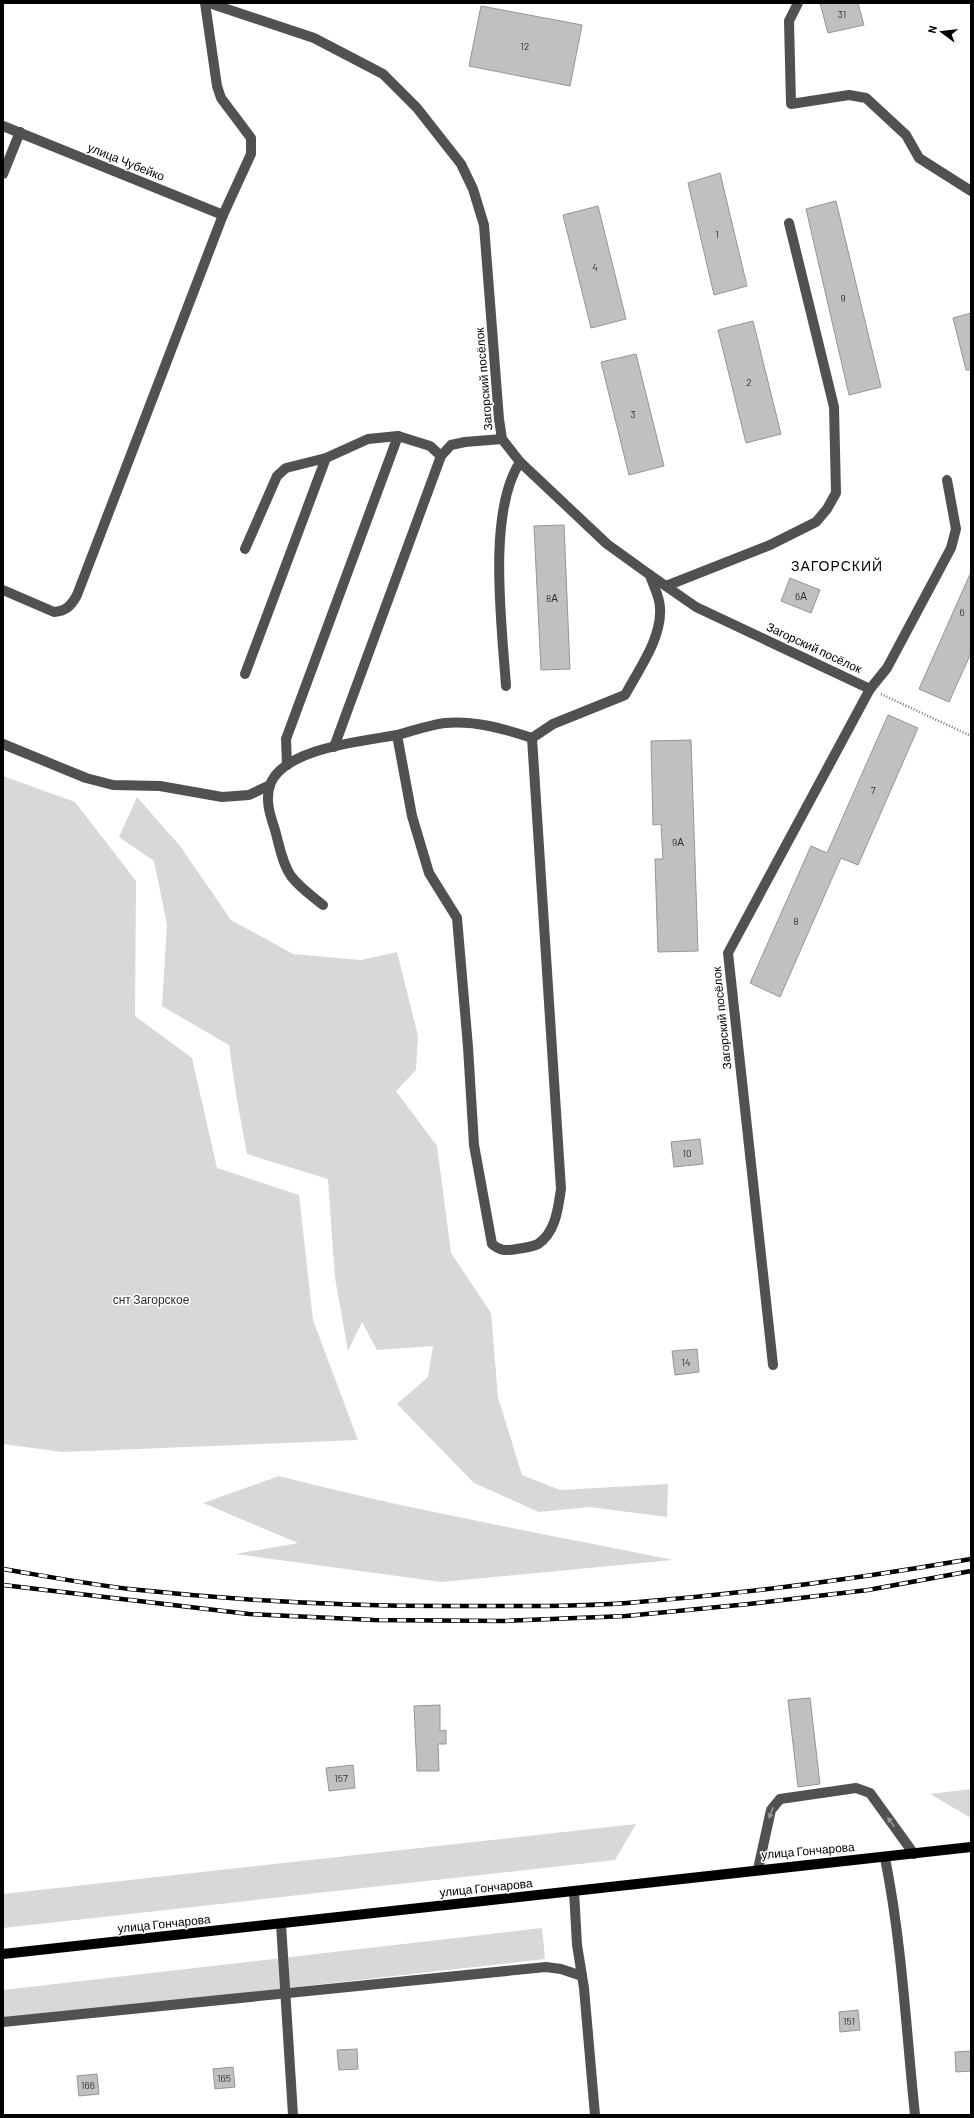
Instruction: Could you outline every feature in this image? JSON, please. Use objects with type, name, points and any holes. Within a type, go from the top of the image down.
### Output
[{"type":"main road","name":"улица Гончарова","points":[[3,1954],[281,1924],[758,1869],[885,1858],[971,1847]]},
{"type":"street","points":[[3,590],[54,612],[63,612],[74,600],[223,215],[251,154],[251,138],[225,104],[217,86],[205,3]]},
{"type":"street","name":"Загорский посёлок","points":[[209,3],[314,38],[383,74],[418,108],[462,164],[473,189],[484,225],[499,419],[502,440],[520,462],[608,544],[696,607],[870,689],[728,953],[773,1365]]},
{"type":"street","points":[[798,3],[790,21],[791,104],[848,95],[866,98],[906,135],[919,158],[971,191]]},
{"type":"street","name":"улица Чубейко","points":[[3,126],[223,215]]},
{"type":"street","points":[[3,174],[20,132]]},
{"type":"street","points":[[666,586],[770,545],[816,522],[836,493],[834,407],[789,223]]},
{"type":"street","points":[[245,549],[278,476],[286,468],[326,458],[368,439],[398,436],[430,446],[441,456]]},
{"type":"street","points":[[287,766],[286,739],[398,436]]},
{"type":"street","points":[[334,747],[441,456],[451,444],[502,440]]},
{"type":"street","points":[[245,674],[326,458]]},
{"type":"street","points":[[506,686],[498,563],[505,497],[513,473],[520,462]]},
{"type":"street","points":[[870,689],[888,668],[950,548],[956,529],[947,480]]},
{"type":"street","points":[[532,738],[553,724],[625,695],[654,642],[659,623],[660,606],[650,575]]},
{"type":"street","points":[[323,905],[291,875],[281,850],[268,808],[270,785],[278,772],[296,758],[334,747],[445,723],[483,725],[511,731],[532,738]]},
{"type":"street","points":[[397,734],[412,816],[429,873],[457,918],[468,1047],[474,1145],[492,1244],[498,1250],[506,1251],[537,1244],[550,1230],[558,1212],[561,1189],[532,738]]},
{"type":"street","points":[[3,744],[86,778],[113,785],[160,786],[222,797],[249,795],[270,785]]},
{"type":"street","points":[[758,1869],[771,1810],[780,1799],[856,1788],[870,1793],[914,1854]]},
{"type":"street","points":[[885,1858],[894,1903],[901,1954],[906,2028],[915,2115]]},
{"type":"street","points":[[574,1891],[577,1945],[582,1976],[595,2115]]},
{"type":"street","points":[[281,1924],[293,2115]]},
{"type":"street","points":[[3,2022],[546,1967],[561,1968],[582,1976]]},
{"type":"path","points":[[870,689],[971,736]]},
{"type":"green space","name":"снт Загорское","points":[[3,776],[75,802],[136,881],[135,1016],[192,1058],[217,1168],[299,1195],[313,1320],[358,1440],[62,1452],[3,1444]]},
{"type":"green space","points":[[137,797],[180,846],[231,920],[293,954],[361,960],[397,952],[418,1036],[416,1070],[396,1091],[437,1146],[451,1253],[491,1313],[498,1397],[522,1475],[560,1490],[668,1484],[667,1517],[590,1507],[539,1512],[474,1483],[397,1404],[428,1377],[433,1346],[377,1350],[362,1322],[348,1351],[335,1278],[328,1179],[247,1154],[229,1045],[162,1006],[167,925],[154,861],[119,837]]},
{"type":"green space","points":[[279,1476],[377,1500],[673,1560],[441,1582],[235,1554],[298,1543],[203,1503]]},
{"type":"green space","points":[[971,1789],[971,1818],[930,1794]]},
{"type":"green space","points":[[636,1824],[615,1860],[3,1928],[3,1894]]},
{"type":"green space","points":[[542,1928],[545,1959],[3,2020],[3,1990]]},
{"type":"building","points":[[820,3],[858,3],[864,25],[828,33]]},
{"type":"building","points":[[481,6],[582,25],[570,86],[469,66]]},
{"type":"building","points":[[720,173],[747,286],[714,295],[688,183]]},
{"type":"building","points":[[836,201],[881,387],[849,395],[806,209]]},
{"type":"building","points":[[598,206],[626,319],[591,328],[563,215]]},
{"type":"building","points":[[971,313],[971,370],[966,370],[953,318]]},
{"type":"building","points":[[753,321],[781,434],[746,443],[718,330]]},
{"type":"building","points":[[636,354],[664,466],[629,475],[601,362]]},
{"type":"building","points":[[564,525],[570,669],[541,670],[534,526]]},
{"type":"building","points":[[971,572],[971,653],[949,702],[919,689]]},
{"type":"building","points":[[790,578],[820,590],[811,613],[781,601]]},
{"type":"building","points":[[888,715],[918,728],[858,865],[841,858],[780,997],[750,983],[811,846],[827,853]]},
{"type":"building","points":[[691,740],[698,951],[658,952],[655,859],[663,859],[661,824],[653,825],[651,741]]},
{"type":"building","points":[[700,1139],[703,1164],[674,1167],[671,1142]]},
{"type":"building","points":[[697,1349],[699,1372],[675,1375],[672,1351]]},
{"type":"building","points":[[810,1698],[820,1784],[798,1787],[788,1700]]},
{"type":"building","points":[[440,1705],[440,1731],[446,1730],[446,1744],[438,1744],[439,1771],[417,1771],[414,1706]]},
{"type":"building","points":[[353,1765],[355,1788],[329,1791],[326,1768]]},
{"type":"building","points":[[858,2010],[860,2030],[840,2032],[839,2012]]},
{"type":"building","points":[[357,2049],[358,2069],[339,2070],[337,2050]]},
{"type":"building","points":[[971,2051],[971,2071],[956,2072],[955,2052]]},
{"type":"building","points":[[233,2067],[235,2087],[215,2089],[213,2069]]},
{"type":"building","points":[[97,2074],[99,2094],[79,2096],[77,2076]]},
{"type":"railway","points":[[3,1569],[129,1589],[256,1600],[427,1606],[548,1606],[627,1603],[756,1590],[885,1573],[971,1559]]},
{"type":"railway","points":[[3,1585],[249,1614],[374,1620],[504,1621],[626,1616],[749,1604],[868,1590],[971,1571]]},
{"type":"district","name":"ЗАГОРСКИЙ","points":[[837,566]]}]
